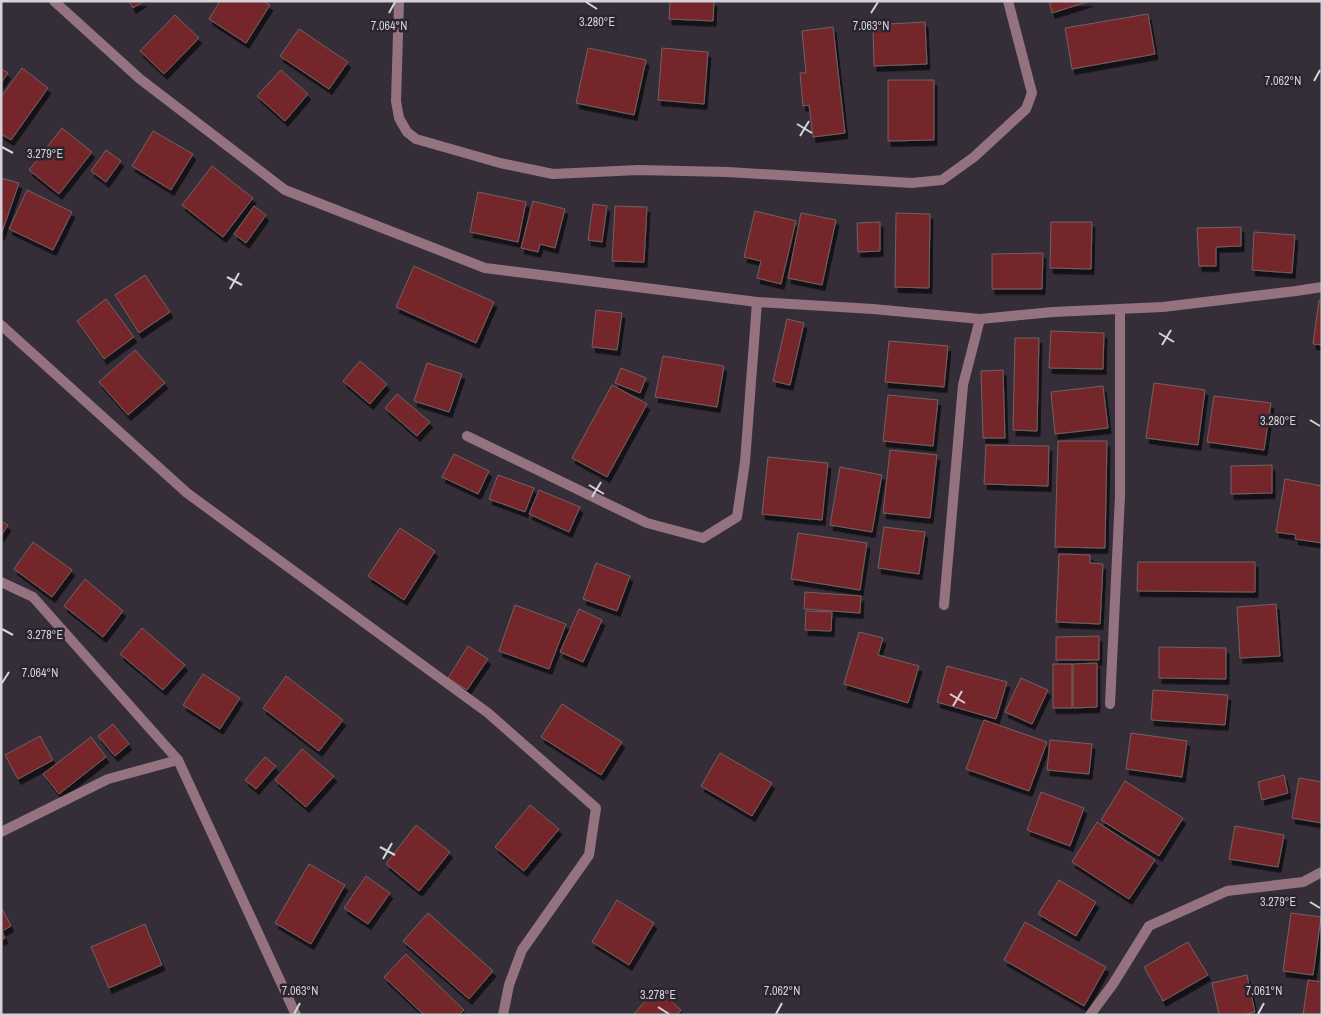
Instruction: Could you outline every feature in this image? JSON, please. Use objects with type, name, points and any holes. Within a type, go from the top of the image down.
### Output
[{"type":"street","points":[[54,1],[140,79],[285,190],[485,268],[757,302],[873,309],[980,319],[1054,312],[1163,307],[1296,291],[1322,286]]},
{"type":"street","points":[[399,1],[396,101],[399,118],[407,132],[416,139],[553,174],[638,170],[719,172],[912,183],[942,180],[974,157],[1026,110],[1032,93],[1008,1]]},
{"type":"street","points":[[467,436],[647,523],[702,538],[737,517],[745,462],[757,302]]},
{"type":"street","points":[[1110,704],[1120,496],[1120,309]]},
{"type":"street","points":[[944,605],[963,385],[980,319]]},
{"type":"street","points":[[1,325],[187,493],[488,713],[596,808],[589,855],[522,950],[510,985],[503,1015]]},
{"type":"street","points":[[1,582],[33,597],[178,760],[296,1015]]},
{"type":"street","points":[[1,832],[108,779],[178,760]]},
{"type":"street","points":[[1090,1015],[1113,984],[1149,926],[1228,891],[1303,882],[1322,872]]},
{"type":"building","points":[[129,1],[144,1],[133,8]]},
{"type":"building","points":[[220,1],[263,1],[270,5],[246,43],[209,19]]},
{"type":"building","points":[[670,1],[714,1],[713,21],[669,19]]},
{"type":"building","points":[[1049,1],[1090,1],[1052,13]]},
{"type":"building","points":[[1148,14],[1155,54],[1072,69],[1065,28]]},
{"type":"building","points":[[175,15],[199,38],[164,74],[140,51]]},
{"type":"building","points":[[925,22],[927,64],[874,66],[873,25]]},
{"type":"building","points":[[833,27],[845,133],[813,137],[809,105],[803,106],[800,73],[806,73],[802,31]]},
{"type":"building","points":[[299,29],[348,62],[329,89],[280,56]]},
{"type":"building","points":[[588,48],[646,60],[634,115],[576,103]]},
{"type":"building","points":[[662,48],[708,52],[704,104],[658,100]]},
{"type":"building","points":[[22,68],[48,88],[11,140],[1,134],[1,97]]},
{"type":"building","points":[[1,69],[8,73],[1,83]]},
{"type":"building","points":[[281,70],[308,94],[285,121],[257,96]]},
{"type":"building","points":[[888,80],[934,80],[934,140],[888,141]]},
{"type":"building","points":[[62,128],[92,152],[59,194],[29,170]]},
{"type":"building","points":[[153,131],[193,154],[171,190],[132,166]]},
{"type":"building","points":[[106,150],[121,161],[106,182],[91,171]]},
{"type":"building","points":[[212,166],[253,198],[223,237],[182,205]]},
{"type":"building","points":[[1,178],[19,183],[1,235]]},
{"type":"building","points":[[27,190],[72,212],[53,250],[9,229]]},
{"type":"building","points":[[478,192],[526,202],[518,242],[470,232]]},
{"type":"building","points":[[533,201],[565,209],[555,248],[540,244],[538,252],[521,248]]},
{"type":"building","points":[[593,204],[607,206],[602,242],[588,240]]},
{"type":"building","points":[[254,206],[266,215],[246,243],[234,234]]},
{"type":"building","points":[[615,206],[647,207],[644,262],[612,261]]},
{"type":"building","points":[[755,211],[796,221],[781,284],[757,278],[761,261],[744,257]]},
{"type":"building","points":[[801,213],[836,220],[822,285],[788,278]]},
{"type":"building","points":[[896,213],[930,214],[929,288],[895,287]]},
{"type":"building","points":[[880,222],[880,251],[858,252],[857,223]]},
{"type":"building","points":[[1051,222],[1092,222],[1091,269],[1050,268]]},
{"type":"building","points":[[1241,227],[1241,246],[1216,247],[1216,266],[1199,266],[1197,228]]},
{"type":"building","points":[[1254,232],[1295,235],[1292,273],[1252,270]]},
{"type":"building","points":[[1043,253],[1042,289],[992,289],[992,254]]},
{"type":"building","points":[[414,266],[494,302],[476,343],[396,307]]},
{"type":"building","points":[[145,275],[170,312],[139,333],[115,295]]},
{"type":"building","points":[[106,299],[134,337],[104,359],[77,321]]},
{"type":"building","points":[[1319,300],[1322,301],[1322,345],[1313,344]]},
{"type":"building","points":[[596,310],[622,313],[617,350],[592,347]]},
{"type":"building","points":[[787,319],[804,323],[790,385],[773,381]]},
{"type":"building","points":[[1051,331],[1104,333],[1103,369],[1049,368]]},
{"type":"building","points":[[1015,338],[1039,338],[1037,431],[1013,430]]},
{"type":"building","points":[[889,341],[948,346],[944,387],[885,382]]},
{"type":"building","points":[[135,350],[165,383],[128,415],[99,382]]},
{"type":"building","points":[[663,356],[724,366],[717,407],[655,397]]},
{"type":"building","points":[[360,361],[387,384],[370,404],[343,381]]},
{"type":"building","points":[[427,363],[462,374],[449,412],[414,401]]},
{"type":"building","points":[[621,368],[646,378],[640,393],[615,383]]},
{"type":"building","points":[[1003,370],[1005,438],[983,438],[981,371]]},
{"type":"building","points":[[1154,383],[1205,390],[1198,445],[1146,438]]},
{"type":"building","points":[[612,385],[647,404],[607,477],[572,458]]},
{"type":"building","points":[[1103,386],[1108,428],[1055,434],[1051,392]]},
{"type":"building","points":[[397,394],[430,422],[417,436],[385,408]]},
{"type":"building","points":[[888,395],[938,400],[933,446],[883,441]]},
{"type":"building","points":[[1214,396],[1271,403],[1264,450],[1207,442]]},
{"type":"building","points":[[1058,441],[1107,441],[1105,548],[1055,547]]},
{"type":"building","points":[[986,445],[1049,446],[1048,486],[984,484]]},
{"type":"building","points":[[890,450],[937,455],[930,518],[883,513]]},
{"type":"building","points":[[454,454],[489,471],[478,494],[442,477]]},
{"type":"building","points":[[768,457],[828,463],[822,520],[762,514]]},
{"type":"building","points":[[1272,465],[1272,493],[1231,494],[1231,466]]},
{"type":"building","points":[[840,467],[882,475],[872,532],[830,525]]},
{"type":"building","points":[[498,475],[534,488],[525,512],[489,499]]},
{"type":"building","points":[[1285,479],[1322,486],[1322,543],[1295,539],[1296,535],[1276,532]]},
{"type":"building","points":[[539,490],[580,507],[569,532],[529,514]]},
{"type":"building","points":[[1,521],[8,525],[1,536]]},
{"type":"building","points":[[884,527],[925,532],[919,574],[878,568]]},
{"type":"building","points":[[400,528],[435,551],[404,600],[368,576]]},
{"type":"building","points":[[798,533],[867,543],[860,590],[791,579]]},
{"type":"building","points":[[33,542],[72,570],[52,597],[14,569]]},
{"type":"building","points":[[1059,554],[1090,555],[1090,563],[1103,564],[1100,624],[1056,622]]},
{"type":"building","points":[[1138,562],[1255,562],[1255,592],[1137,591]]},
{"type":"building","points":[[596,563],[630,576],[617,611],[583,599]]},
{"type":"building","points":[[85,579],[123,611],[103,637],[64,606]]},
{"type":"building","points":[[805,592],[861,596],[860,613],[804,609]]},
{"type":"building","points":[[1276,604],[1280,656],[1240,658],[1237,607]]},
{"type":"building","points":[[515,605],[566,624],[549,669],[499,651]]},
{"type":"building","points":[[579,609],[602,620],[583,662],[560,652]]},
{"type":"building","points":[[806,611],[832,612],[831,631],[805,630]]},
{"type":"building","points":[[142,628],[185,665],[163,690],[120,654]]},
{"type":"building","points":[[859,632],[883,638],[878,655],[919,666],[908,703],[844,684]]},
{"type":"building","points":[[1099,636],[1099,660],[1056,660],[1056,637]]},
{"type":"building","points":[[468,646],[488,659],[467,690],[448,678]]},
{"type":"building","points":[[1159,647],[1226,648],[1226,679],[1159,678]]},
{"type":"building","points":[[1097,663],[1097,707],[1073,708],[1073,664]]},
{"type":"building","points":[[1053,664],[1072,664],[1072,708],[1053,708]]},
{"type":"building","points":[[947,666],[1007,682],[996,719],[937,702]]},
{"type":"building","points":[[203,674],[240,698],[220,729],[183,705]]},
{"type":"building","points":[[286,676],[343,720],[319,751],[263,708]]},
{"type":"building","points":[[1021,678],[1048,690],[1032,724],[1005,712]]},
{"type":"building","points":[[1153,690],[1228,695],[1225,725],[1151,720]]},
{"type":"building","points":[[562,704],[622,742],[601,775],[541,737]]},
{"type":"building","points":[[984,720],[1047,742],[1029,791],[966,769]]},
{"type":"building","points":[[113,724],[129,744],[115,756],[98,736]]},
{"type":"building","points":[[1131,733],[1187,741],[1182,777],[1126,769]]},
{"type":"building","points":[[40,736],[53,760],[18,779],[5,755]]},
{"type":"building","points":[[91,737],[106,757],[59,794],[43,774]]},
{"type":"building","points":[[1050,740],[1092,744],[1089,774],[1047,770]]},
{"type":"building","points":[[302,749],[334,776],[306,807],[275,780]]},
{"type":"building","points":[[720,753],[772,783],[752,816],[701,786]]},
{"type":"building","points":[[265,757],[276,766],[256,789],[245,780]]},
{"type":"building","points":[[1284,775],[1288,793],[1262,800],[1258,782]]},
{"type":"building","points":[[1299,778],[1322,782],[1322,823],[1292,818]]},
{"type":"building","points":[[1125,781],[1183,818],[1159,856],[1101,820]]},
{"type":"building","points":[[1041,792],[1084,808],[1070,846],[1027,830]]},
{"type":"building","points":[[530,805],[559,829],[524,871],[495,847]]},
{"type":"building","points":[[1097,822],[1155,860],[1129,899],[1072,862]]},
{"type":"building","points":[[416,825],[450,852],[419,891],[386,864]]},
{"type":"building","points":[[1235,826],[1284,835],[1278,867],[1229,859]]},
{"type":"building","points":[[309,864],[345,885],[311,944],[275,923]]},
{"type":"building","points":[[366,876],[390,893],[368,924],[344,908]]},
{"type":"building","points":[[1059,880],[1096,902],[1076,936],[1038,914]]},
{"type":"building","points":[[617,900],[654,923],[629,965],[592,942]]},
{"type":"building","points":[[1,907],[11,926],[2,931],[5,938],[1,940]]},
{"type":"building","points":[[428,913],[493,971],[469,999],[403,941]]},
{"type":"building","points":[[1291,913],[1321,917],[1313,975],[1283,971]]},
{"type":"building","points":[[1025,922],[1106,967],[1084,1006],[1004,960]]},
{"type":"building","points":[[145,924],[162,965],[109,988],[91,947]]},
{"type":"building","points":[[1188,942],[1208,975],[1163,1001],[1144,967]]},
{"type":"building","points":[[406,954],[464,1010],[459,1015],[424,1015],[384,977]]},
{"type":"building","points":[[1247,975],[1255,1012],[1241,1015],[1219,1015],[1212,983]]},
{"type":"building","points":[[1308,980],[1322,982],[1322,1015],[1303,1015]]},
{"type":"building","points":[[657,988],[681,1010],[677,1015],[633,1015]]}]
